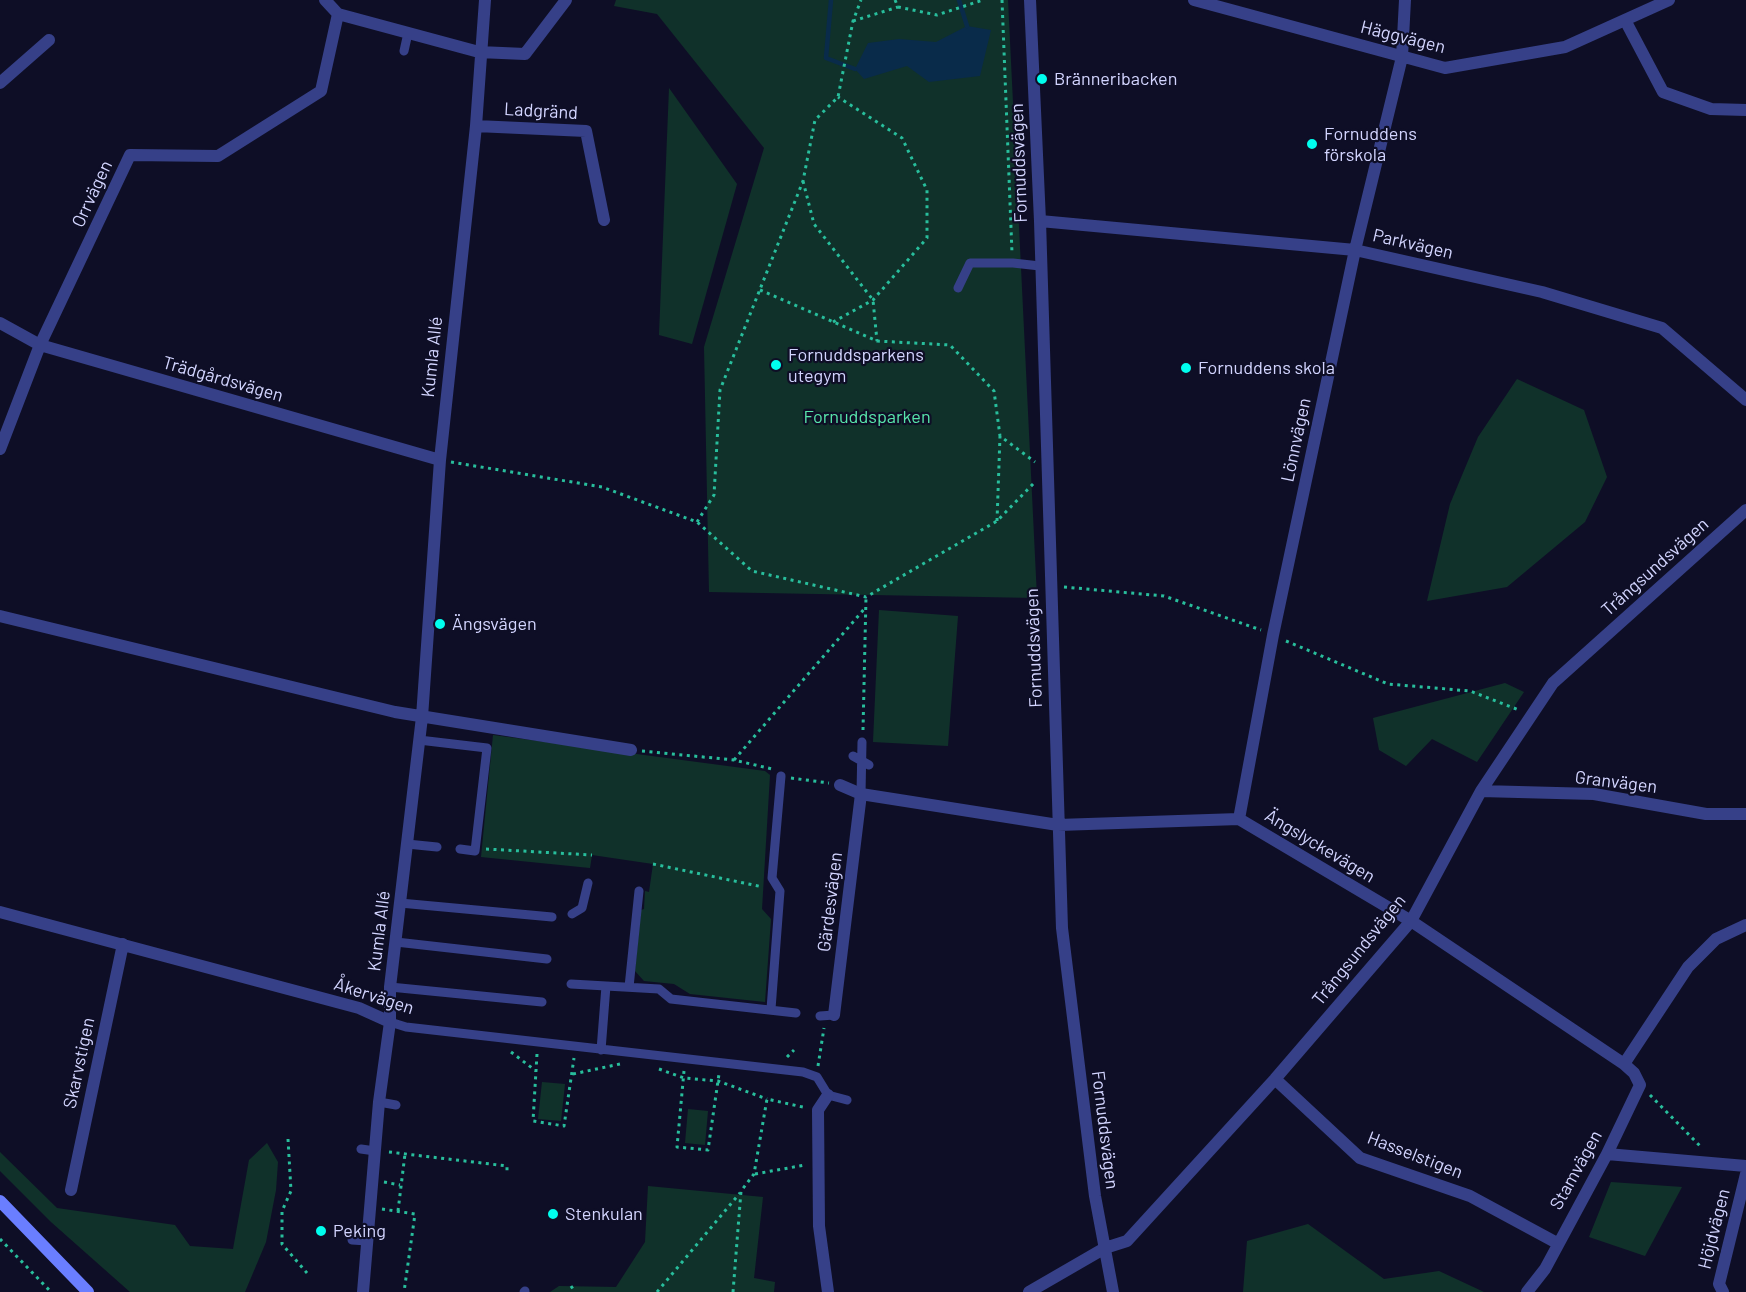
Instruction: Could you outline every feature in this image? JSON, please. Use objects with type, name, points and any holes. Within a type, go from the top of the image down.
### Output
[{"type":"main road","points":[[0,1201],[86,1292]]},
{"type":"street","points":[[325,0],[338,14],[408,33],[479,52],[525,54],[566,0]]},
{"type":"street","name":"Kumla Allé","points":[[365,1291],[379,1102],[390,1022],[390,987],[422,717],[441,460],[476,126],[479,52],[485,0]]},
{"type":"street","name":"Fornuddsvägen","points":[[1029,0],[1040,221],[1062,928],[1095,1196],[1113,1292]]},
{"type":"street","name":"Häggvägen","points":[[1194,0],[1445,68],[1564,47],[1669,0]]},
{"type":"street","name":"Lönnvägen","points":[[1239,819],[1273,635],[1355,250],[1402,57],[1405,0]]},
{"type":"street","name":"Orrvägen","points":[[0,449],[40,345],[130,155],[218,156],[321,91],[338,14]]},
{"type":"street","points":[[1625,20],[1664,92],[1711,109],[1746,110]]},
{"type":"street","points":[[0,83],[49,40]]},
{"type":"street","name":"Ladgränd","points":[[476,126],[586,131],[604,220]]},
{"type":"street","name":"Parkvägen","points":[[1040,221],[1355,250],[1542,292],[1662,328],[1746,400]]},
{"type":"street","name":"Trädgårdsvägen","points":[[0,323],[40,345],[441,460]]},
{"type":"street","name":"Trångsundsvägen","points":[[1029,1292],[1105,1248],[1127,1241],[1275,1079],[1411,921],[1481,791],[1553,683],[1746,510]]},
{"type":"street","points":[[0,616],[422,717],[632,750]]},
{"type":"street","points":[[840,785],[861,794],[1059,825]]},
{"type":"street","name":"Granvägen","points":[[1481,791],[1594,794],[1706,814],[1746,814]]},
{"type":"street","name":"Gärdesvägen","points":[[834,1015],[861,794]]},
{"type":"street","name":"Ängslyckevägen","points":[[1059,825],[1239,819],[1411,921],[1624,1064]]},
{"type":"street","name":"Åkervägen","points":[[0,912],[359,1008],[390,1022]]},
{"type":"street","points":[[1640,1085],[1634,1073],[1624,1064],[1688,968],[1716,939],[1746,926]]},
{"type":"street","name":"Skarvstigen","points":[[71,1190],[123,944]]},
{"type":"street","name":"Hasselstigen","points":[[1275,1079],[1360,1158],[1470,1196],[1557,1243]]},
{"type":"street","name":"Stamvägen","points":[[1527,1292],[1545,1269],[1607,1154],[1640,1085]]},
{"type":"street","points":[[828,1095],[818,1110],[819,1226],[828,1292]]},
{"type":"street","points":[[1607,1154],[1746,1166]]},
{"type":"street","name":"Höjdvägen","points":[[1723,1292],[1719,1284],[1746,1174]]},
{"type":"lane","points":[[404,51],[408,33]]},
{"type":"lane","points":[[958,288],[970,263],[1013,263],[1040,266]]},
{"type":"lane","points":[[419,740],[487,748],[476,849],[460,849]]},
{"type":"lane","points":[[861,794],[862,742]]},
{"type":"lane","points":[[771,1009],[780,891],[772,878],[781,776]]},
{"type":"lane","points":[[407,844],[437,847]]},
{"type":"lane","points":[[572,914],[582,908],[588,883]]},
{"type":"lane","points":[[629,987],[639,891]]},
{"type":"lane","points":[[400,903],[552,917]]},
{"type":"lane","points":[[396,942],[547,959]]},
{"type":"lane","points":[[570,984],[659,989],[670,999],[796,1013]]},
{"type":"lane","points":[[601,1050],[606,986]]},
{"type":"lane","points":[[390,987],[542,1002]]},
{"type":"lane","points":[[820,1016],[834,1015]]},
{"type":"lane","name":"Åkervägen","points":[[390,1022],[406,1027],[538,1043],[803,1071],[817,1077]]},
{"type":"lane","points":[[817,1077],[828,1095],[847,1100]]},
{"type":"lane","points":[[379,1102],[396,1105]]},
{"type":"lane","points":[[360,1149],[375,1151]]},
{"type":"lane","points":[[352,1240],[367,1241]]},
{"type":"path","points":[[698,522],[714,495],[720,390],[803,181],[815,120],[838,97],[853,21],[861,0]]},
{"type":"path","points":[[895,0],[898,7]]},
{"type":"path","points":[[853,21],[898,7],[937,15],[983,0]]},
{"type":"path","points":[[1002,0],[1013,263]]},
{"type":"path","points":[[832,322],[873,300],[927,238],[927,190],[902,138],[838,97]]},
{"type":"path","points":[[803,181],[814,224],[873,300],[877,341]]},
{"type":"path","points":[[760,290],[877,341],[950,345],[994,391],[1000,436],[997,521]]},
{"type":"path","points":[[441,460],[602,487],[698,522],[752,571],[866,597],[997,521],[1046,471],[1000,436]]},
{"type":"path","points":[[1050,586],[1164,596],[1273,635],[1388,684],[1470,692],[1532,714]]},
{"type":"path","points":[[862,742],[866,597]]},
{"type":"path","points":[[734,760],[866,607]]},
{"type":"path","points":[[632,750],[734,760],[767,766],[781,776],[840,785]]},
{"type":"path","points":[[476,849],[592,855]]},
{"type":"path","points":[[653,864],[780,891]]},
{"type":"path","points":[[817,1077],[824,1024],[834,1015]]},
{"type":"path","points":[[493,1037],[536,1071]]},
{"type":"path","points":[[538,1043],[533,1121],[564,1126],[575,1047]]},
{"type":"path","points":[[686,1059],[677,1147],[708,1150],[721,1063]]},
{"type":"path","points":[[573,1074],[627,1063]]},
{"type":"path","points":[[656,1068],[684,1078],[718,1082],[766,1099],[818,1110]]},
{"type":"path","points":[[1640,1085],[1718,1164]]},
{"type":"path","points":[[657,1292],[754,1174],[766,1099]]},
{"type":"path","points":[[288,1139],[291,1191],[282,1211],[282,1244],[307,1273]]},
{"type":"path","points":[[375,1151],[507,1166],[507,1171]]},
{"type":"path","points":[[398,1212],[405,1154]]},
{"type":"path","points":[[754,1174],[818,1162]]},
{"type":"path","points":[[734,1292],[741,1191]]},
{"type":"path","points":[[370,1208],[415,1214],[404,1292]]},
{"type":"path","points":[[0,1239],[51,1292]]},
{"type":"path","points":[[571,1286],[575,1292]]},
{"type":"green space","name":"Fornuddsparken","points":[[616,0],[1008,0],[1037,598],[709,592],[704,347],[764,148],[657,14],[614,6]]},
{"type":"green space","points":[[669,88],[737,184],[692,344],[659,335]]},
{"type":"green space","points":[[1517,379],[1584,410],[1607,477],[1585,522],[1507,587],[1427,601],[1450,504],[1478,437]]},
{"type":"green space","points":[[879,610],[958,616],[948,746],[873,742]]},
{"type":"green space","points":[[1505,683],[1524,692],[1477,762],[1432,739],[1406,766],[1379,750],[1373,718]]},
{"type":"green space","points":[[493,735],[765,771],[770,775],[762,909],[771,919],[765,1002],[690,994],[674,984],[644,981],[635,971],[641,910],[644,909],[645,891],[649,892],[653,864],[592,855],[590,868],[481,857]]},
{"type":"green space","points":[[542,1082],[565,1084],[561,1121],[538,1119]]},
{"type":"green space","points":[[688,1109],[708,1111],[705,1145],[685,1143]]},
{"type":"green space","points":[[267,1143],[278,1162],[276,1190],[266,1242],[245,1292],[130,1292],[51,1222],[0,1171],[0,1152],[57,1208],[175,1225],[190,1246],[233,1249],[249,1160]]},
{"type":"green space","points":[[1611,1182],[1682,1187],[1645,1256],[1589,1237]]},
{"type":"green space","points":[[648,1186],[763,1197],[754,1278],[775,1282],[774,1292],[550,1292],[559,1286],[616,1287],[645,1242]]},
{"type":"green space","points":[[1308,1224],[1384,1279],[1439,1271],[1484,1292],[1243,1292],[1247,1241]]},
{"type":"water","points":[[967,26],[991,30],[980,76],[929,82],[907,66],[864,79],[855,69],[868,43],[899,39],[936,42]]},
{"type":"waterway","points":[[831,0],[826,58],[855,69]]},
{"type":"waterway","points":[[959,0],[967,26]]},
{"type":"place","name":"Bränneribacken","points":[[1042,79]]},
{"type":"place","name":"Fornuddens förskola","points":[[1312,144]]},
{"type":"place","name":"Fornuddsparkens utegym","points":[[776,365]]},
{"type":"place","name":"Fornuddens skola","points":[[1186,368]]},
{"type":"place","name":"Ängsvägen","points":[[440,624]]},
{"type":"place","name":"Stenkulan","points":[[553,1214]]},
{"type":"place","name":"Peking","points":[[321,1231]]}]
